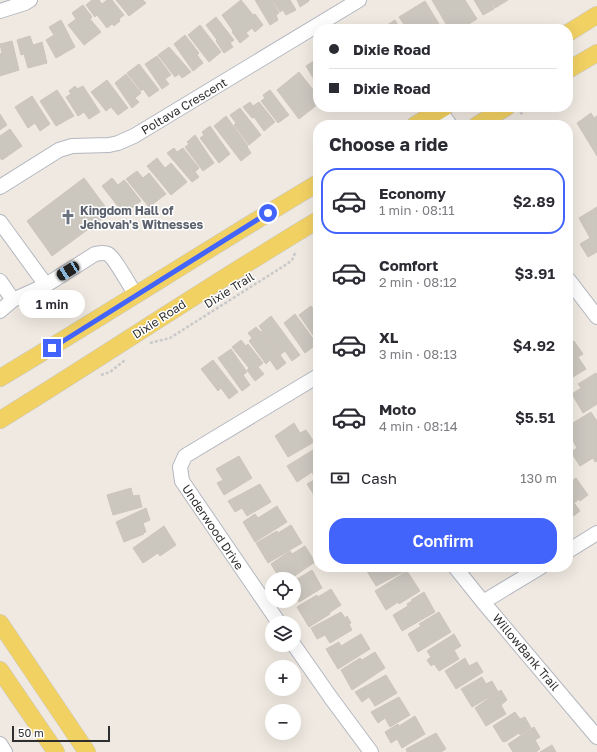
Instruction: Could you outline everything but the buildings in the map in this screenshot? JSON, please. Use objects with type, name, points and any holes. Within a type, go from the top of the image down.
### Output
[{"type":"main road","points":[[573,30],[597,15]]},
{"type":"main road","points":[[573,67],[597,53]]},
{"type":"main road","points":[[423,120],[437,112]]},
{"type":"main road","points":[[485,120],[499,112]]},
{"type":"main road","points":[[0,378],[313,186]]},
{"type":"main road","name":"Dixie Road","points":[[0,420],[80,371],[240,267],[313,223]]},
{"type":"main road","points":[[0,623],[87,752]]},
{"type":"main road","points":[[0,670],[56,752]]},
{"type":"street","points":[[0,11],[30,0]]},
{"type":"street","name":"Poltava Crescent","points":[[319,24],[359,0]]},
{"type":"street","name":"Poltava Crescent","points":[[0,187],[59,150],[72,146],[109,145],[134,136],[313,28]]},
{"type":"street","points":[[0,222],[46,285]]},
{"type":"street","points":[[0,311],[13,300],[46,285],[95,254],[105,253],[112,257],[136,295]]},
{"type":"street","points":[[0,281],[13,300]]},
{"type":"street","points":[[573,286],[597,317]]},
{"type":"street","name":"Underwood Drive","points":[[274,616],[182,481],[180,467],[185,456],[313,381]]},
{"type":"street","points":[[573,548],[597,533]]},
{"type":"street","name":"WillowBank Trail","points":[[459,572],[597,737]]},
{"type":"street","points":[[483,602],[533,572]]},
{"type":"street","points":[[299,652],[371,752]]},
{"type":"street","points":[[0,744],[5,752]]},
{"type":"path","name":"Dixie Trail","points":[[145,346],[170,338],[287,264],[292,260],[297,249]]},
{"type":"path","points":[[99,376],[110,372],[126,358]]},
{"type":"place","name":"Kingdom Hall of Jehovah's Witnesses","points":[[68,217]]},
{"type":"route","points":[[52,348],[268,213]]}]
